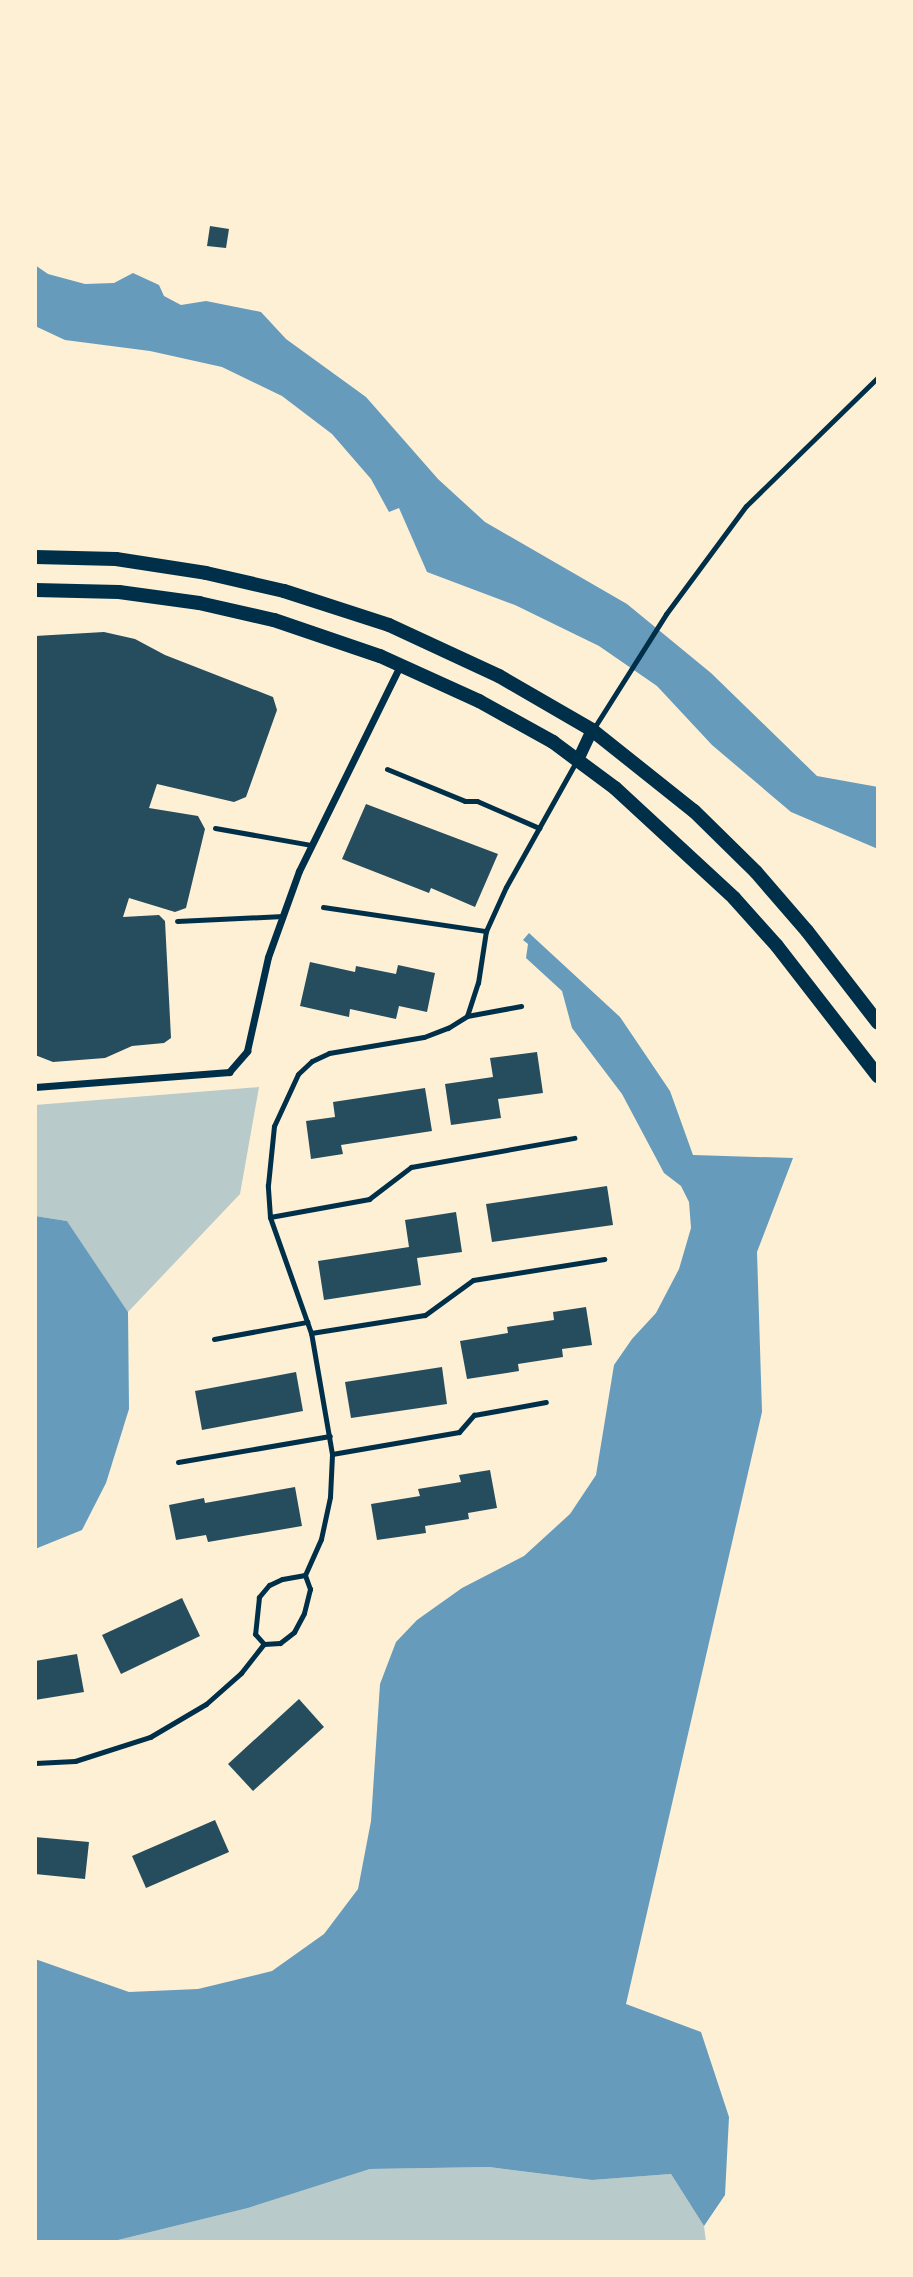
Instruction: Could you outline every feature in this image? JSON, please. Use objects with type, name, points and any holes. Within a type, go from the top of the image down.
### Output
[{"type":"main road","points":[[35,556],[116,559],[206,573],[284,591],[389,625],[499,676],[592,730],[694,811],[756,872],[807,930],[878,1023]]},
{"type":"main road","points":[[35,590],[119,592],[199,603],[274,620],[400,666],[479,701],[554,742],[674,839],[734,898],[777,946],[878,1076]]},
{"type":"street","points":[[35,1087],[229,1072],[247,1051],[268,957],[312,845],[400,666]]},
{"type":"street","points":[[578,760],[592,730]]},
{"type":"lane","points":[[592,730],[666,614],[746,506],[878,377]]},
{"type":"lane","points":[[467,1016],[478,983],[486,931],[506,887],[578,760]]},
{"type":"lane","points":[[387,769],[465,801],[477,801],[539,828]]},
{"type":"lane","points":[[215,828],[312,845]]},
{"type":"lane","points":[[323,907],[486,931]]},
{"type":"lane","points":[[177,921],[283,916]]},
{"type":"lane","points":[[35,1763],[75,1761],[150,1737],[206,1704],[241,1673],[264,1644],[280,1643],[293,1632],[304,1612],[310,1589],[305,1575],[321,1539],[330,1497],[332,1454],[310,1333],[270,1217],[268,1185],[274,1126],[298,1073],[312,1061],[329,1053],[424,1037],[448,1028],[467,1016],[521,1006]]},
{"type":"lane","points":[[270,1217],[369,1199],[411,1167],[573,1138]]},
{"type":"lane","points":[[310,1333],[425,1315],[473,1280],[604,1259]]},
{"type":"lane","points":[[214,1339],[307,1322]]},
{"type":"lane","points":[[332,1454],[459,1432],[474,1415],[546,1402]]},
{"type":"lane","points":[[178,1462],[330,1436]]},
{"type":"lane","points":[[264,1644],[255,1633],[259,1597],[269,1585],[282,1578],[305,1575]]},
{"type":"shaded area","points":[[259,1087],[240,1194],[128,1312],[67,1221],[35,1216],[35,1105]]},
{"type":"shaded area","points":[[489,2167],[592,2180],[671,2174],[704,2226],[706,2242],[110,2242],[248,2208],[370,2169]]},
{"type":"water","points":[[35,265],[48,274],[85,284],[114,283],[133,273],[159,285],[164,296],[181,305],[206,301],[261,312],[286,339],[366,397],[438,479],[485,522],[627,604],[711,673],[817,776],[878,787],[878,849],[791,812],[712,745],[657,686],[599,646],[515,605],[427,572],[399,508],[389,512],[371,479],[332,434],[282,396],[222,367],[150,351],[65,340],[35,326]]},
{"type":"water","points":[[529,933],[620,1017],[670,1091],[693,1155],[793,1158],[757,1252],[762,1412],[626,2004],[701,2032],[729,2117],[725,2195],[704,2226],[671,2174],[592,2180],[489,2167],[370,2169],[248,2208],[110,2242],[35,2242],[35,1959],[129,1992],[198,1989],[272,1971],[324,1934],[358,1889],[371,1821],[380,1684],[396,1642],[417,1620],[462,1588],[524,1556],[570,1514],[596,1475],[614,1365],[632,1339],[656,1313],[679,1269],[691,1228],[689,1202],[681,1186],[664,1173],[622,1094],[572,1028],[562,991],[526,958],[528,944],[523,940]]},
{"type":"water","points":[[35,1216],[67,1221],[128,1312],[129,1409],[106,1483],[82,1530],[35,1549]]},
{"type":"building","points":[[210,226],[229,229],[226,248],[207,246]]},
{"type":"building","points":[[104,632],[135,639],[165,655],[273,697],[277,710],[246,797],[234,802],[157,784],[149,808],[198,816],[205,829],[186,908],[175,912],[129,898],[123,917],[159,915],[165,921],[171,1038],[164,1043],[132,1046],[105,1058],[53,1062],[35,1055],[35,636]]},
{"type":"building","points":[[366,804],[498,854],[475,907],[431,888],[429,893],[342,859]]},
{"type":"building","points":[[310,962],[355,972],[356,966],[396,974],[398,965],[435,973],[427,1012],[399,1006],[396,1019],[350,1009],[349,1017],[300,1006]]},
{"type":"building","points":[[537,1052],[543,1093],[498,1099],[501,1118],[451,1125],[445,1084],[493,1077],[490,1058]]},
{"type":"building","points":[[425,1088],[432,1131],[341,1145],[343,1154],[311,1159],[306,1121],[335,1117],[333,1102]]},
{"type":"building","points":[[607,1186],[613,1225],[492,1242],[486,1204]]},
{"type":"building","points":[[456,1212],[462,1252],[417,1258],[421,1285],[324,1300],[318,1261],[409,1247],[405,1220]]},
{"type":"building","points":[[586,1307],[592,1345],[562,1349],[563,1357],[518,1364],[519,1371],[467,1379],[460,1341],[508,1333],[507,1327],[554,1320],[553,1312]]},
{"type":"building","points":[[442,1367],[447,1404],[351,1418],[345,1382]]},
{"type":"building","points":[[296,1372],[303,1411],[202,1430],[195,1391]]},
{"type":"building","points":[[490,1470],[497,1508],[468,1513],[469,1519],[425,1526],[426,1533],[377,1540],[371,1504],[420,1496],[418,1489],[461,1482],[459,1475]]},
{"type":"building","points":[[295,1487],[302,1526],[208,1542],[206,1535],[176,1540],[169,1505],[204,1498],[205,1503]]},
{"type":"building","points":[[182,1598],[200,1636],[121,1674],[102,1635]]},
{"type":"building","points":[[77,1654],[84,1692],[35,1700],[35,1661]]},
{"type":"building","points":[[299,1699],[324,1727],[253,1791],[228,1764]]},
{"type":"building","points":[[215,1820],[229,1852],[146,1888],[132,1856]]},
{"type":"building","points":[[35,1837],[89,1842],[85,1879],[35,1874]]}]
